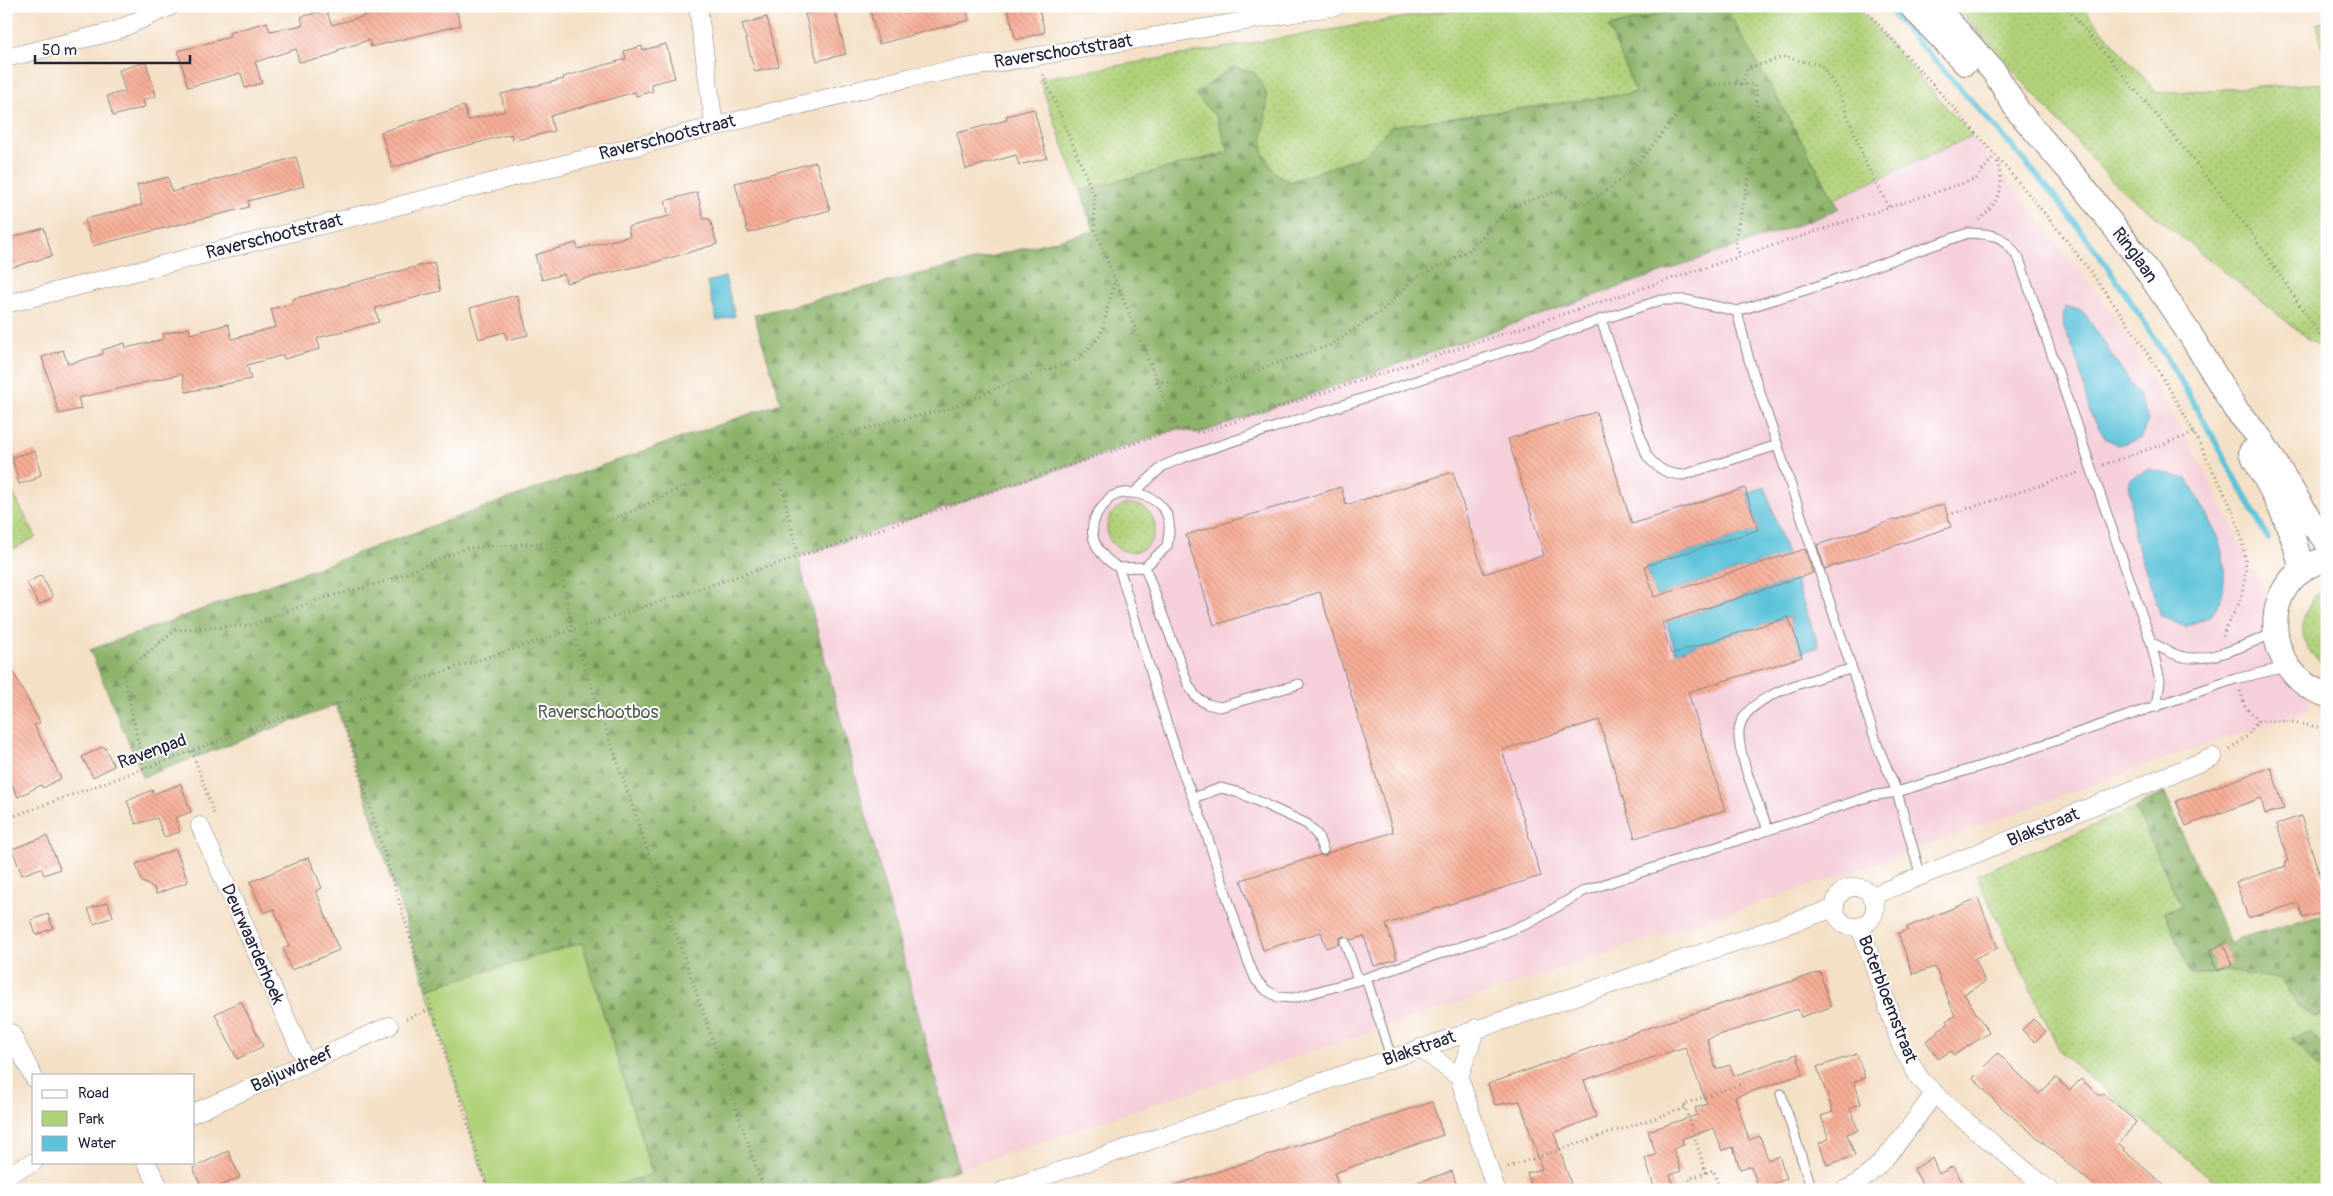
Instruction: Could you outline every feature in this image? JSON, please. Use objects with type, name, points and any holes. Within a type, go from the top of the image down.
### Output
[{"type":"main road","name":"Ringlaan","points":[[1910,6],[1984,83],[2018,111]]},
{"type":"main road","name":"Ringlaan","points":[[1935,6],[1995,73],[2018,111],[2080,183],[2139,259],[2193,339],[2236,410],[2260,438],[2314,525],[2327,542]]},
{"type":"main road","name":"Ringlaan","points":[[2236,410],[2248,445],[2274,494],[2292,537],[2301,572]]},
{"type":"main road","points":[[2327,559],[2301,572],[2286,587],[2277,608],[2274,633],[2278,651],[2286,667],[2302,683],[2327,695]]},
{"type":"street","points":[[6,58],[115,31],[171,6]]},
{"type":"street","points":[[698,6],[714,125]]},
{"type":"street","name":"Raverschootstraat","points":[[6,304],[714,125],[912,77],[1336,6]]},
{"type":"street","name":"Blakstraat","points":[[1872,896],[2213,757]]},
{"type":"street","name":"Deurwaarderhoek","points":[[200,826],[306,1063]]},
{"type":"street","points":[[1849,888],[1861,888],[1872,896],[1876,906],[1871,920],[1860,926],[1847,926],[1837,916],[1835,908],[1838,897],[1849,888]]},
{"type":"street","name":"Blakstraat","points":[[1004,1190],[1476,1028],[1835,908]]},
{"type":"street","name":"Boterbloemstraat","points":[[1860,926],[1902,1048],[1920,1080],[2049,1190]]},
{"type":"street","name":"Baljuwdreef","points":[[195,1113],[389,1026]]},
{"type":"street","points":[[1459,1078],[1476,1028]]},
{"type":"street","points":[[11,1033],[32,1074]]},
{"type":"street","points":[[1420,1048],[1459,1078],[1496,1190]]},
{"type":"street","points":[[1844,1190],[1854,1186],[1879,1164],[1934,1093]]},
{"type":"street","points":[[6,1175],[32,1163]]},
{"type":"street","points":[[147,1164],[161,1190]]},
{"type":"lane","points":[[1135,492],[1157,501],[1169,522],[1167,546],[1146,567],[1119,568],[1104,559],[1092,538],[1095,514],[1111,497],[1135,492],[1163,466],[1182,458],[1662,300],[1686,300],[1737,311],[1818,286],[1968,233],[1988,234],[2005,239],[2019,259],[2090,469],[2152,642],[2160,681],[2156,707]]},
{"type":"lane","points":[[1737,311],[1749,360],[1851,669],[1878,747],[1897,792],[1921,877]]},
{"type":"lane","points":[[1601,319],[1647,456],[1656,467],[1670,474],[1683,475],[1778,445]]},
{"type":"lane","points":[[1146,567],[1188,684],[1196,697],[1207,704],[1220,707],[1299,684]]},
{"type":"lane","points":[[1119,568],[1152,679],[1256,980],[1266,990],[1278,997],[1294,998],[1362,979],[1506,932],[1531,922],[1584,891],[1871,796],[1897,792],[1987,764],[2235,679],[2286,667]]},
{"type":"lane","points":[[2152,642],[2184,658],[2199,658],[2226,651],[2274,633]]},
{"type":"lane","points":[[1768,830],[1742,753],[1738,730],[1746,713],[1767,696],[1851,669]]},
{"type":"lane","points":[[1193,798],[1221,788],[1240,793],[1307,824],[1318,836],[1323,850]]},
{"type":"lane","points":[[1345,942],[1362,979],[1391,1057]]},
{"type":"lane","points":[[1781,1094],[1812,1190]]},
{"type":"path","points":[[1862,6],[1995,155],[2080,258],[2155,366],[2195,433],[2236,520],[2246,560],[2239,602],[2222,639],[2226,651]]},
{"type":"path","points":[[2065,6],[2163,122],[2252,235],[2327,346]]},
{"type":"path","points":[[1035,56],[1094,195],[1095,231],[1177,429],[1200,433],[1976,179],[1995,155]]},
{"type":"path","points":[[1742,85],[1746,69],[1783,57],[1821,65],[1838,91],[1868,166],[1889,207]]},
{"type":"path","points":[[1157,380],[1201,389],[1331,345],[1384,309],[1413,279],[1470,250],[1510,207],[1556,192],[1579,204],[1588,202],[1621,181],[1702,87],[1752,84],[1756,87],[1759,133],[1735,239],[1741,256]]},
{"type":"path","points":[[1968,233],[1993,208],[2002,188],[2002,174],[1995,155]]},
{"type":"path","points":[[144,768],[123,672],[176,630],[252,625],[317,600],[387,582],[467,548],[556,542],[635,510],[678,489],[775,455],[889,422],[949,410],[1011,382],[1079,359],[1101,334],[1115,280]]},
{"type":"path","name":"Ravenpad","points":[[6,819],[306,709],[355,700],[798,557],[1177,429]]},
{"type":"path","points":[[1948,515],[2195,433]]},
{"type":"path","points":[[775,455],[798,557]]},
{"type":"path","points":[[556,542],[572,630],[764,1190]]},
{"type":"path","points":[[2235,679],[2245,706],[2258,721],[2287,721],[2327,729]]},
{"type":"path","points":[[338,703],[488,1190]]},
{"type":"path","points":[[2213,757],[2239,744],[2258,721]]},
{"type":"path","points":[[192,751],[215,816],[200,826]]},
{"type":"path","points":[[389,1026],[433,1008]]},
{"type":"path","points":[[1706,1173],[1684,1104],[1744,1083]]},
{"type":"path","points":[[1491,1173],[1685,1108]]},
{"type":"path","points":[[1693,1190],[1689,1178],[1714,1170],[1720,1190]]},
{"type":"shaded area","points":[[1972,136],[2112,312],[2198,458],[2272,608],[2312,710],[2137,768],[1891,859],[959,1169],[798,557],[1177,429],[1200,433],[1812,220],[1838,208],[1834,199]]},
{"type":"green space","points":[[1472,6],[1691,6],[1610,27],[1637,93],[1393,126],[1363,156],[1290,182],[1276,175],[1261,149],[1266,92],[1196,94],[1217,118],[1229,152],[1080,191],[1039,79]]},
{"type":"green space","name":"Raverschootbos","points":[[1691,6],[1725,6],[1839,208],[1812,220],[1200,433],[1177,429],[798,557],[959,1169],[900,1190],[598,1190],[652,1173],[582,943],[427,989],[336,705],[143,777],[90,650],[521,494],[781,403],[754,315],[1094,231],[1080,191],[1229,152],[1217,118],[1195,94],[1233,67],[1255,73],[1264,89],[1266,107],[1264,154],[1268,164],[1276,173],[1290,182],[1363,156],[1392,126],[1636,93],[1609,27]]},
{"type":"green space","points":[[1725,6],[1856,6],[1972,136],[1834,199]]},
{"type":"green space","points":[[1955,6],[2081,6],[2157,93],[2327,83],[2327,354],[2114,183]]},
{"type":"green space","points":[[2327,20],[2327,62],[2316,24]]},
{"type":"green space","points":[[6,480],[36,537],[6,553]]},
{"type":"green space","points":[[1131,504],[1140,506],[1148,511],[1153,519],[1155,528],[1153,537],[1148,545],[1140,550],[1131,552],[1122,550],[1114,545],[1109,537],[1107,528],[1109,519],[1114,511],[1122,506]]},
{"type":"green space","points":[[2326,588],[2327,668],[2313,656],[2303,633],[2305,616],[2311,602],[2317,594]]},
{"type":"green space","points":[[2164,792],[2230,944],[2239,938],[2327,914],[2327,1011],[2314,1017],[2298,1006],[2281,979],[2225,971],[2191,975],[2165,912],[2182,907],[2135,808]]},
{"type":"green space","points":[[2135,808],[2182,907],[2165,912],[2191,975],[2225,971],[2281,979],[2298,1007],[2314,1017],[2327,1011],[2327,1049],[2309,1033],[2291,1037],[2327,1076],[2327,1190],[2225,1190],[2061,1053],[1976,875]]},
{"type":"green space","points":[[582,943],[652,1174],[598,1190],[488,1190],[427,989]]},
{"type":"green space","points":[[2309,1033],[2327,1049],[2327,1076],[2291,1037]]},
{"type":"water","points":[[725,277],[735,316],[717,321],[707,282]]},
{"type":"water","points":[[2065,307],[2079,309],[2085,314],[2139,396],[2148,420],[2140,439],[2118,445],[2105,438],[2090,413],[2076,355],[2064,328],[2063,316]]},
{"type":"water","points":[[2149,469],[2187,479],[2209,518],[2220,546],[2225,575],[2220,599],[2212,615],[2185,627],[2161,616],[2134,535],[2129,480]]},
{"type":"water","points":[[1765,487],[1787,555],[1656,596],[1645,566],[1758,530],[1747,493]]},
{"type":"water","points":[[1795,579],[1819,647],[1800,653],[1789,617],[1676,652],[1666,622]]},
{"type":"building","points":[[362,6],[455,6],[461,25],[371,47],[369,40],[337,50],[338,52],[324,58],[299,62],[296,49],[255,62],[262,83],[245,88],[241,73],[188,87],[178,51],[230,37],[229,33],[267,22],[270,31],[303,25],[301,17],[326,10],[332,25],[365,16]]},
{"type":"building","points":[[869,6],[965,6],[969,20],[879,44]]},
{"type":"building","points":[[1007,6],[1038,6],[1045,32],[1016,40]]},
{"type":"building","points":[[834,7],[846,54],[817,61],[805,14]]},
{"type":"building","points":[[767,17],[779,66],[755,72],[742,24]]},
{"type":"building","points":[[666,44],[675,78],[651,84],[653,91],[636,96],[635,92],[550,116],[554,131],[513,141],[511,134],[438,153],[392,168],[381,132],[464,106],[468,120],[505,111],[501,94],[564,79],[563,77],[626,59],[624,51],[642,46],[643,50]]},
{"type":"building","points":[[146,62],[156,96],[143,100],[145,107],[113,116],[107,96],[125,91],[119,70]]},
{"type":"building","points":[[1034,109],[1047,158],[1019,165],[1016,155],[966,169],[957,133],[1007,120],[1006,116]]},
{"type":"building","points":[[296,157],[304,186],[248,201],[249,207],[92,246],[85,219],[142,205],[137,185],[168,177],[172,192]]},
{"type":"building","points":[[816,162],[830,210],[748,233],[735,183]]},
{"type":"building","points":[[697,192],[704,219],[710,219],[717,244],[656,262],[566,283],[564,274],[542,280],[535,255],[576,243],[578,249],[630,236],[628,227],[669,216],[665,201]]},
{"type":"building","points":[[44,228],[52,256],[6,269],[6,239]]},
{"type":"building","points":[[434,262],[441,291],[375,308],[379,322],[317,338],[320,349],[284,359],[283,355],[247,365],[251,379],[186,392],[182,374],[78,398],[81,409],[59,414],[42,357],[63,350],[68,364],[103,354],[102,350],[125,343],[126,348],[164,339],[163,334],[189,328],[190,334],[228,324],[232,339],[276,327],[271,309],[291,304],[293,299]]},
{"type":"building","points":[[517,295],[528,335],[507,340],[505,332],[479,339],[470,308]]},
{"type":"building","points":[[1596,412],[1632,524],[1745,488],[1758,530],[1645,566],[1654,597],[1805,549],[1813,573],[1662,623],[1671,654],[1789,617],[1802,657],[1688,692],[1725,810],[1635,838],[1599,720],[1502,750],[1541,876],[1386,924],[1397,959],[1374,966],[1364,936],[1351,940],[1343,936],[1340,938],[1339,944],[1326,948],[1321,932],[1263,950],[1241,880],[1320,855],[1325,856],[1328,853],[1393,832],[1320,592],[1214,625],[1186,535],[1341,487],[1346,505],[1453,472],[1484,574],[1544,555],[1508,439]]},
{"type":"building","points":[[35,451],[41,475],[35,477],[36,479],[19,484],[12,457]]},
{"type":"building","points":[[1944,504],[1951,527],[1825,569],[1817,545]]},
{"type":"building","points":[[41,575],[53,597],[39,605],[27,583]]},
{"type":"building","points":[[6,658],[40,723],[34,725],[61,778],[43,788],[41,785],[18,797],[6,773]]},
{"type":"building","points":[[104,746],[114,766],[93,777],[82,757]]},
{"type":"building","points":[[2271,767],[2284,809],[2265,814],[2261,798],[2186,826],[2176,801]]},
{"type":"building","points":[[181,784],[191,812],[175,818],[180,832],[164,837],[157,818],[136,824],[127,801],[152,790],[153,794]]},
{"type":"building","points":[[2301,816],[2327,898],[2327,911],[2303,918],[2298,903],[2248,918],[2236,882],[2286,866],[2285,862],[2288,861],[2277,824]]},
{"type":"building","points":[[47,836],[60,869],[44,875],[41,868],[22,875],[12,849]]},
{"type":"building","points":[[176,849],[188,882],[156,894],[154,888],[142,882],[136,864]]},
{"type":"building","points":[[309,857],[322,888],[316,891],[339,950],[291,970],[283,948],[289,946],[274,909],[264,913],[250,882]]},
{"type":"building","points":[[1978,898],[1998,948],[1975,958],[1985,982],[1964,994],[1989,1033],[1954,1055],[1951,1051],[1938,1059],[1926,1041],[1948,1024],[1946,1021],[1955,1016],[1935,967],[1913,974],[1898,933],[1908,930],[1907,927]]},
{"type":"building","points":[[108,902],[113,917],[94,924],[88,909]]},
{"type":"building","points":[[48,914],[53,928],[36,935],[31,920]]},
{"type":"building","points":[[2223,944],[2232,965],[2217,971],[2209,951]]},
{"type":"building","points":[[1820,972],[1831,1007],[1801,1017],[1798,1009],[1707,1039],[1716,1069],[1730,1065],[1734,1076],[1797,1054],[1803,1074],[1735,1097],[1749,1140],[1760,1136],[1768,1160],[1779,1156],[1787,1179],[1759,1188],[1751,1166],[1740,1169],[1733,1147],[1722,1151],[1714,1128],[1682,1139],[1684,1145],[1673,1149],[1681,1171],[1670,1175],[1675,1190],[1655,1190],[1645,1158],[1656,1155],[1648,1131],[1697,1115],[1695,1108],[1707,1104],[1685,1047],[1584,1080],[1596,1117],[1554,1133],[1573,1190],[1533,1190],[1527,1173],[1542,1169],[1520,1101],[1495,1105],[1488,1084],[1630,1034]]},
{"type":"building","points":[[241,1001],[263,1046],[237,1059],[215,1014]]},
{"type":"building","points":[[2033,1019],[2046,1031],[2035,1042],[2022,1030]]},
{"type":"building","points":[[1998,1053],[2039,1094],[2056,1078],[2070,1090],[2081,1079],[2100,1096],[2103,1093],[2136,1122],[2119,1144],[2124,1148],[2123,1150],[2170,1190],[2100,1190],[2001,1107],[1973,1078]]},
{"type":"building","points":[[1857,1054],[1865,1078],[1854,1081],[1861,1104],[1850,1108],[1858,1130],[1847,1134],[1855,1156],[1827,1165],[1819,1143],[1829,1139],[1821,1116],[1833,1112],[1817,1067]]},
{"type":"building","points":[[1432,1102],[1443,1135],[1334,1173],[1340,1190],[1173,1190],[1173,1186]]},
{"type":"building","points":[[228,1151],[240,1177],[212,1190],[203,1190],[193,1168]]},
{"type":"building","points":[[1932,1158],[1939,1174],[1953,1166],[1967,1190],[1912,1190],[1922,1184],[1914,1169]]},
{"type":"building","points":[[1452,1171],[1457,1186],[1447,1190],[1405,1190],[1404,1187]]},
{"type":"waterway","points":[[1886,6],[2019,154],[2091,244],[2172,367],[2268,539]]}]
